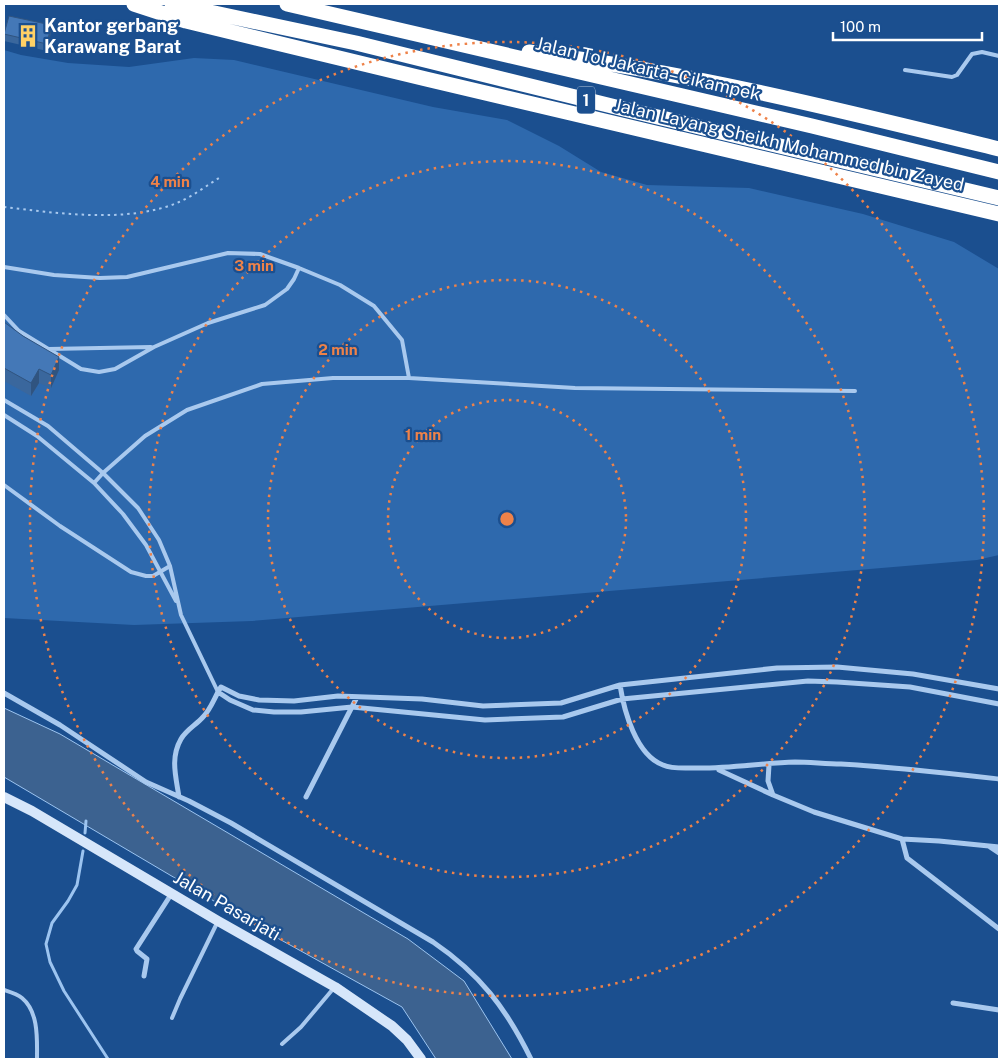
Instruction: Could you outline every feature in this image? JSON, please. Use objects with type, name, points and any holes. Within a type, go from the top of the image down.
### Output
[{"type":"highway","name":"Jalan Layang Sheikh Mohammed bin Zayed","points":[[134,4],[186,20],[388,70],[999,214]]},
{"type":"highway","name":"1","points":[[172,4],[356,43],[999,198]]},
{"type":"highway","name":"Jalan Tol Jakarta–Cikampek","points":[[287,4],[812,126],[999,172]]},
{"type":"highway","name":"1","points":[[445,41],[595,60],[786,98],[999,149]]},
{"type":"main road","name":"Jalan Pasarjati","points":[[4,798],[32,811],[218,921],[335,987],[392,1026],[407,1040],[421,1059]]},
{"type":"street","points":[[179,797],[173,765],[179,743],[192,726],[204,717],[218,692],[218,686],[239,696],[259,700],[294,701],[338,696],[422,698],[483,706],[561,703],[620,685],[778,668],[837,666],[913,674],[999,689]]},
{"type":"street","points":[[218,692],[230,700],[253,710],[308,712],[352,707],[485,720],[563,717],[622,699],[808,681],[910,687],[999,704]]},
{"type":"street","points":[[620,685],[622,699],[632,729],[640,745],[653,759],[663,765],[675,768],[718,769],[796,762],[873,766],[999,779]]},
{"type":"street","points":[[4,693],[60,725],[146,782],[232,823],[449,953],[463,963],[500,1005],[531,1059]]},
{"type":"street","points":[[306,797],[357,697]]},
{"type":"street","points":[[768,765],[768,781],[773,795]]},
{"type":"street","points":[[718,769],[814,812],[902,839],[999,847]]},
{"type":"street","points":[[902,839],[907,858],[999,929]]},
{"type":"street","points":[[990,847],[999,853]]},
{"type":"street","points":[[144,976],[147,959],[136,949],[172,894]]},
{"type":"street","points":[[953,1004],[999,1010]]},
{"type":"lane","points":[[905,70],[952,77],[957,75],[972,54],[982,52],[999,56]]},
{"type":"lane","points":[[4,267],[54,275],[100,278],[126,277],[228,253],[260,254],[340,285],[374,306],[402,340],[409,378]]},
{"type":"lane","points":[[4,315],[19,331],[81,369],[99,372],[114,369],[154,347],[208,323],[265,305],[287,289],[299,268]]},
{"type":"lane","points":[[48,349],[154,347]]},
{"type":"lane","points":[[94,483],[145,436],[188,410],[262,384],[334,378],[409,378],[574,388],[855,391]]},
{"type":"lane","points":[[4,400],[48,426],[103,473],[138,508],[159,540],[170,566],[178,606]]},
{"type":"lane","points":[[4,415],[37,436],[94,483],[123,514],[140,537],[178,606],[210,677],[218,686]]},
{"type":"lane","points":[[4,486],[60,526],[131,572],[153,576],[170,566]]},
{"type":"lane","points":[[172,1018],[218,921]]},
{"type":"lane","points":[[282,1044],[301,1027],[335,987]]},
{"type":"lane","points":[[4,990],[24,999],[29,1007],[37,1032],[37,1059]]},
{"type":"path","points":[[4,207],[61,214],[100,215],[146,212],[179,202],[219,178]]},
{"type":"shaded area","points":[[4,50],[21,55],[68,63],[129,67],[194,58],[234,60],[433,107],[507,120],[559,146],[601,172],[647,185],[749,188],[863,214],[954,242],[999,269],[999,555],[977,560],[252,621],[134,625],[4,618]]},
{"type":"shaded area","points":[[4,708],[60,734],[408,939],[464,981],[512,1059],[436,1059],[402,1007],[263,930],[4,777]]},
{"type":"building","name":"Kantor gerbang Karawang Barat","points":[[9,16],[51,25],[47,44],[4,34]]},
{"type":"building","points":[[4,322],[23,336],[59,357],[51,375],[39,369],[31,383],[4,368]]},
{"type":"waterway","points":[[85,833],[86,821]]},
{"type":"waterway","points":[[83,851],[77,885],[52,923],[46,944],[50,962],[64,991],[108,1059]]},
{"type":"place","name":"Kantor gerbang Karawang Barat","points":[[28,36]]}]
